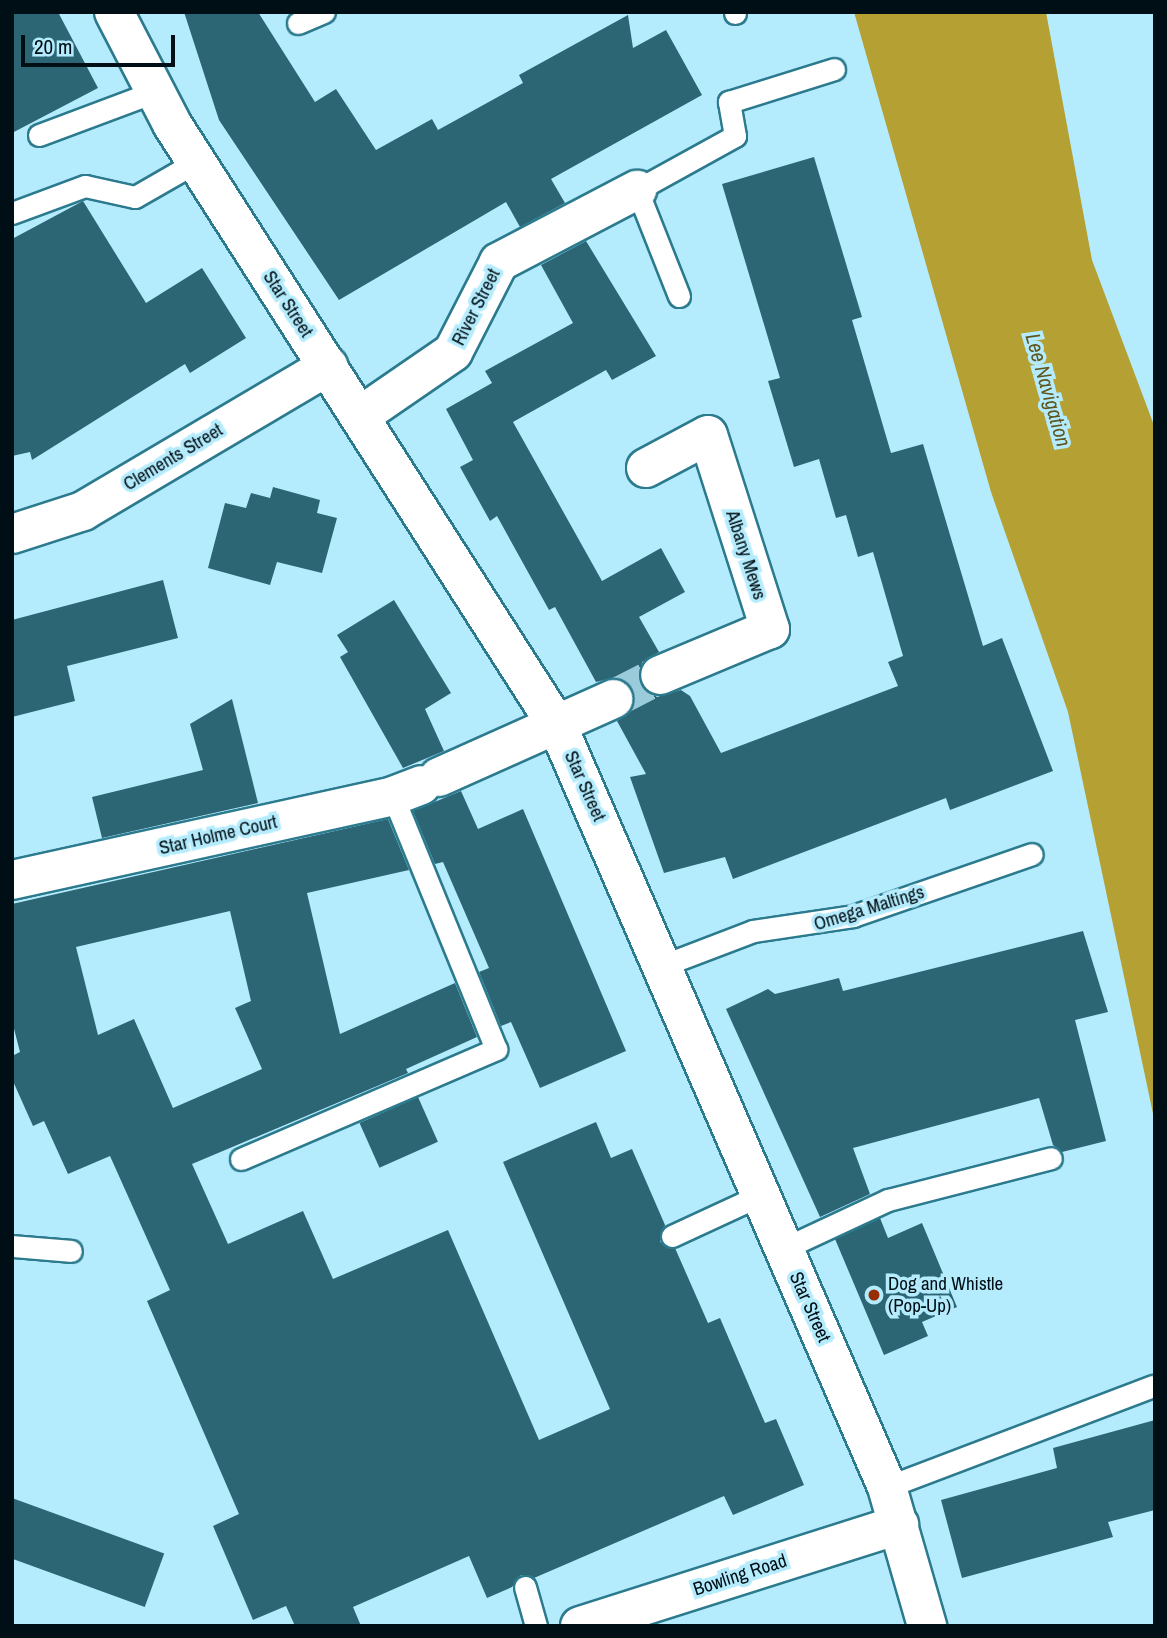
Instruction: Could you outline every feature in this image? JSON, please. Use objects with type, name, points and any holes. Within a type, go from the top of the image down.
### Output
[{"type":"street","name":"Star Street","points":[[114,12],[154,92],[196,162],[558,727],[664,965],[887,1487],[927,1626]]},
{"type":"street","name":"River Street","points":[[360,416],[438,368],[453,352],[499,262],[637,190]]},
{"type":"street","name":"Clements Street","points":[[12,534],[83,511],[328,366]]},
{"type":"street","name":"Albany Mews","points":[[646,468],[708,435],[770,629],[660,675]]},
{"type":"street","points":[[558,727],[612,699]]},
{"type":"street","name":"Star Holme Court","points":[[12,880],[418,786],[558,727]]},
{"type":"street","name":"Bowling Road","points":[[580,1626],[899,1525]]},
{"type":"lane","points":[[298,23],[324,12]]},
{"type":"lane","points":[[679,296],[637,190],[735,136],[729,102],[834,69]]},
{"type":"lane","points":[[40,135],[154,92]]},
{"type":"lane","points":[[12,214],[85,186],[135,197],[196,162]]},
{"type":"lane","points":[[241,1159],[496,1049],[418,786]]},
{"type":"lane","name":"Omega Maltings","points":[[664,965],[753,931],[853,916],[1032,854]]},
{"type":"lane","points":[[785,1248],[888,1200],[1051,1158]]},
{"type":"lane","points":[[672,1236],[763,1194]]},
{"type":"lane","points":[[12,1246],[71,1251]]},
{"type":"lane","points":[[887,1487],[1153,1386]]},
{"type":"lane","points":[[525,1587],[536,1626]]},
{"type":"water","name":"Lee Navigation","points":[[854,12],[1046,12],[1092,260],[1155,428],[1155,1123],[1068,712],[991,492]]},
{"type":"building","points":[[12,12],[58,12],[98,88],[12,133]]},
{"type":"building","points":[[184,12],[258,12],[315,102],[336,89],[376,150],[432,119],[438,130],[523,83],[519,75],[628,15],[633,48],[666,30],[702,95],[551,179],[565,203],[520,227],[506,202],[339,300],[219,120]]},
{"type":"building","points":[[814,157],[862,317],[852,320],[891,453],[923,444],[983,646],[1002,638],[1053,771],[950,810],[946,798],[733,879],[725,857],[664,873],[630,777],[646,774],[617,721],[631,711],[633,689],[616,677],[596,682],[555,607],[549,610],[497,516],[490,521],[460,467],[473,460],[446,409],[492,383],[485,371],[573,323],[541,265],[586,241],[656,356],[612,380],[606,370],[513,422],[602,581],[661,548],[685,592],[639,617],[659,652],[642,662],[640,684],[657,697],[681,690],[690,696],[721,753],[898,686],[888,662],[903,656],[873,552],[858,557],[846,515],[836,518],[819,459],[794,467],[768,381],[780,378],[722,184]]},
{"type":"building","points":[[83,201],[146,303],[202,268],[246,338],[190,373],[185,364],[32,460],[30,452],[12,456],[12,239]]},
{"type":"building","points":[[273,487],[320,500],[317,513],[337,518],[322,573],[277,562],[270,585],[208,568],[225,503],[246,508],[251,493],[270,498]]},
{"type":"building","points":[[163,580],[178,638],[67,666],[75,701],[12,717],[12,620]]},
{"type":"building","points":[[394,600],[451,693],[425,709],[444,751],[403,768],[340,657],[348,652],[337,635]]},
{"type":"building","points":[[232,699],[258,803],[102,838],[92,797],[203,770],[190,724]]},
{"type":"building","points":[[461,791],[478,829],[523,809],[626,1051],[540,1088],[511,1022],[501,1026],[479,972],[489,968],[443,862],[435,864],[413,811]]},
{"type":"building","points":[[388,819],[409,870],[307,893],[340,1034],[455,983],[477,1037],[406,1069],[408,1073],[192,1164],[228,1244],[303,1211],[333,1279],[448,1230],[539,1440],[610,1409],[503,1162],[596,1122],[611,1158],[632,1149],[665,1225],[660,1242],[675,1248],[708,1323],[720,1318],[765,1423],[776,1419],[804,1485],[733,1515],[724,1496],[534,1578],[521,1575],[512,1587],[487,1598],[469,1556],[353,1607],[361,1626],[295,1626],[286,1606],[253,1620],[213,1526],[239,1514],[147,1301],[170,1290],[110,1156],[68,1174],[44,1121],[33,1126],[12,1079],[12,1056],[20,1052],[12,1021],[12,904]],"holes":[[[230,911],[251,1001],[235,1008],[262,1069],[173,1108],[134,1019],[98,1035],[76,947]]]},
{"type":"building","points":[[1083,931],[1108,1012],[1075,1020],[1106,1141],[1062,1152],[1053,1145],[1039,1098],[853,1148],[870,1194],[820,1217],[726,1009],[768,989],[775,994],[839,978],[843,991]]},
{"type":"building","points":[[418,1097],[438,1142],[379,1168],[360,1123]]},
{"type":"building","points":[[880,1218],[888,1238],[922,1223],[957,1307],[922,1322],[928,1336],[884,1355],[835,1239]]},
{"type":"building","points":[[1155,1420],[1155,1510],[1108,1522],[1113,1537],[962,1578],[941,1500],[1057,1468],[1053,1448]]},
{"type":"building","points":[[12,1498],[164,1553],[145,1607],[12,1559]]},
{"type":"tunnel","points":[[613,699],[660,675]]},
{"type":"place","name":"Dog and Whistle (Pop-Up)","points":[[874,1295]]}]
